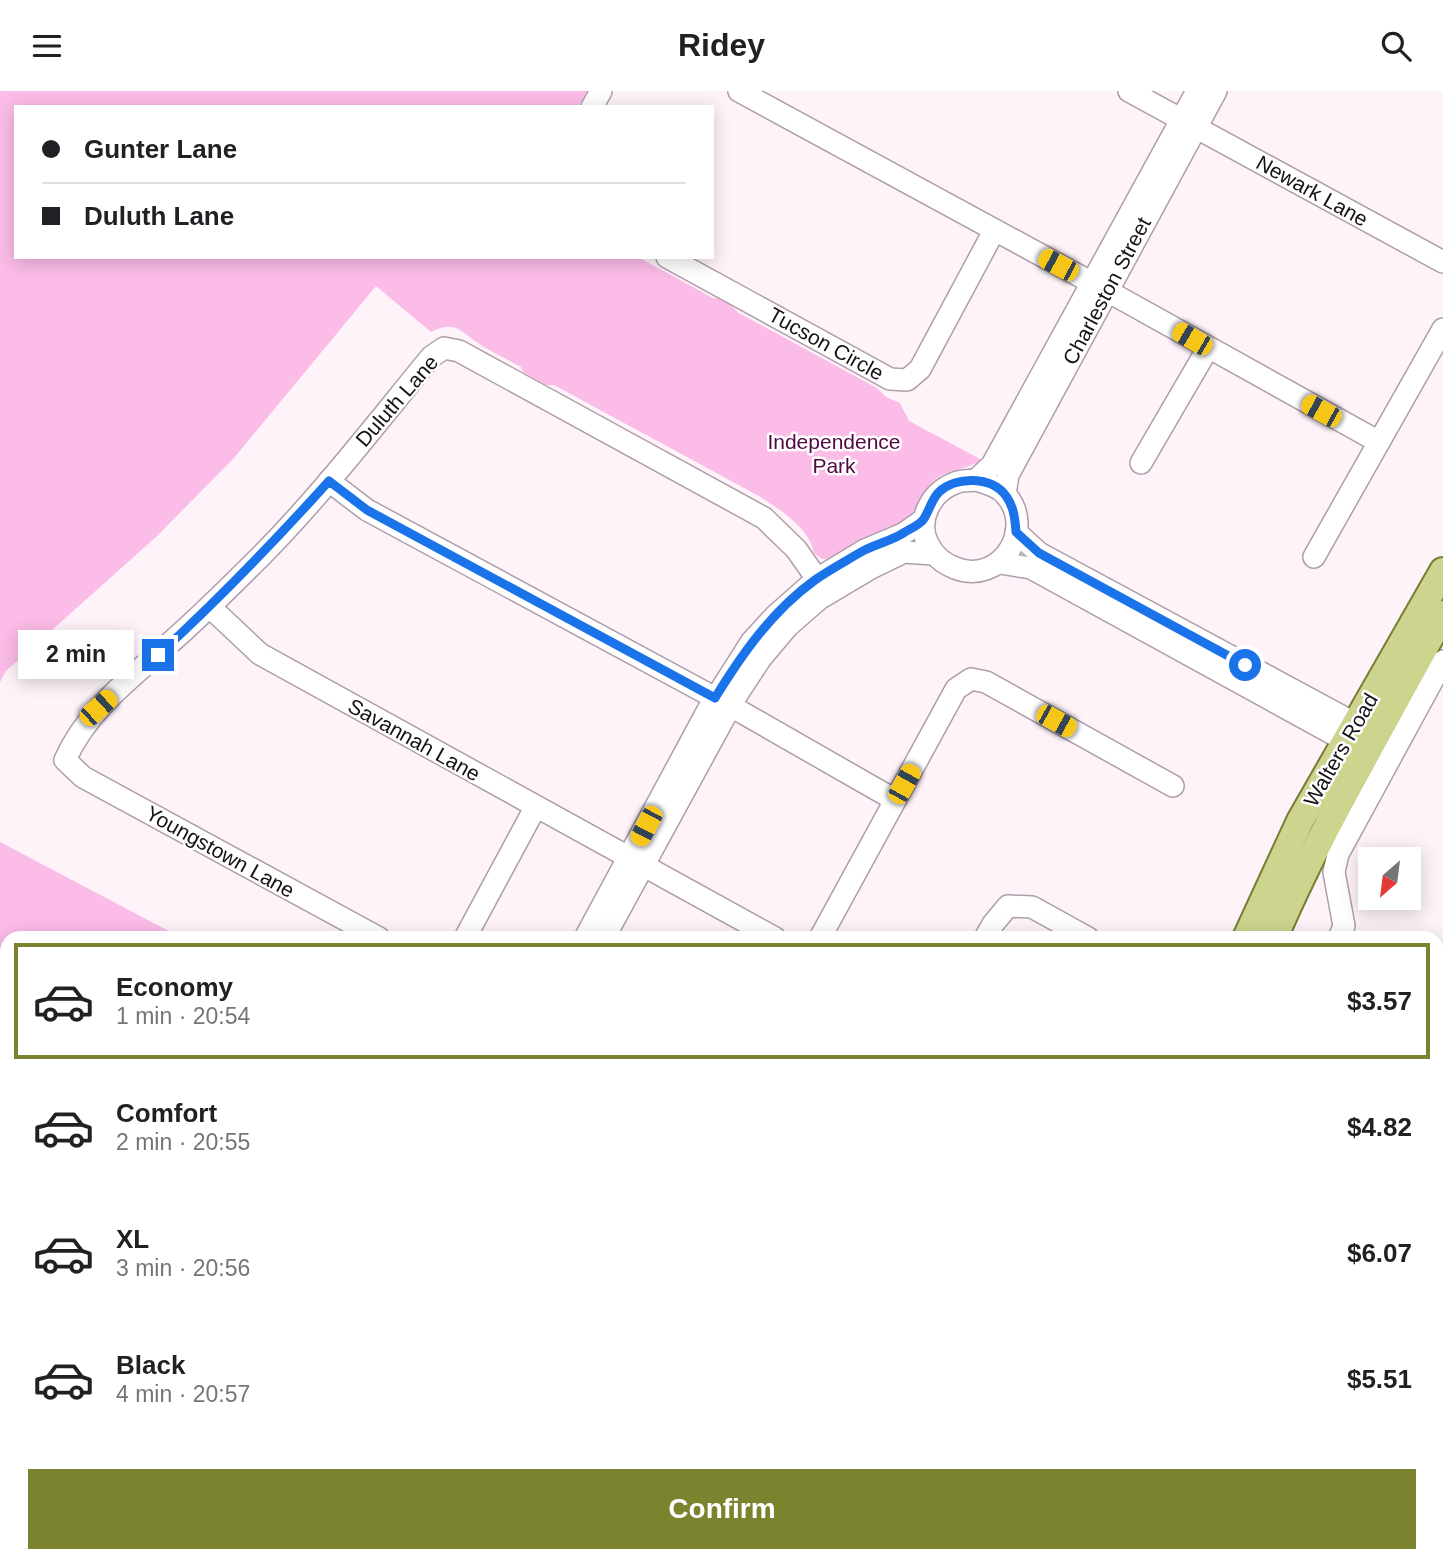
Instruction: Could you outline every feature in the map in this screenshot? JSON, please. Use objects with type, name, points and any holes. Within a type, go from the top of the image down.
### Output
[{"type":"main road","name":"Walters Road","points":[[1259,931],[1300,821],[1443,571]]},
{"type":"main road","name":"Walters Road","points":[[1262,931],[1297,886],[1443,614]]},
{"type":"street","points":[[739,91],[1379,442]]},
{"type":"street","name":"Newark Lane","points":[[1129,91],[1443,262]]},
{"type":"street","name":"Charleston Street","points":[[1189,124],[1198,91]]},
{"type":"street","name":"Charleston Street","points":[[1005,494],[1008,475],[1100,287],[1189,124],[1216,91]]},
{"type":"street","name":"Tucson Circle","points":[[671,259],[890,379],[907,380],[920,369],[994,231]]},
{"type":"street","name":"Charleston Street","points":[[976,480],[992,465],[1100,287]]},
{"type":"street","points":[[1314,557],[1443,328]]},
{"type":"street","name":"Duluth Lane","points":[[65,760],[75,738],[98,708],[210,607],[264,553],[329,481],[430,357],[444,348],[459,351],[764,517],[796,549],[822,586]]},
{"type":"street","points":[[1141,463],[1208,348]]},
{"type":"street","points":[[976,480],[992,485],[1005,494],[1014,512],[1016,532],[1012,548],[1000,563],[982,571],[963,572],[946,565],[933,554],[925,538],[923,520],[929,505],[940,491],[956,482],[976,480]]},
{"type":"street","points":[[329,481],[367,510],[895,800]]},
{"type":"street","points":[[590,931],[636,862],[722,703],[822,586],[865,550],[903,534],[923,520]]},
{"type":"street","points":[[1016,532],[1039,553],[1351,732]]},
{"type":"street","points":[[822,586],[871,568],[904,552],[933,554]]},
{"type":"street","points":[[1000,563],[1031,568],[1351,732]]},
{"type":"street","name":"Savannah Lane","points":[[210,607],[260,655],[762,931]]},
{"type":"street","points":[[1342,931],[1344,926],[1334,872],[1338,854],[1443,661]]},
{"type":"street","points":[[824,931],[956,689],[971,679],[986,682],[1173,786]]},
{"type":"street","name":"Youngstown Lane","points":[[65,760],[83,777],[366,931]]},
{"type":"street","points":[[469,931],[535,808]]},
{"type":"street","points":[[607,931],[636,862]]},
{"type":"street","points":[[989,931],[1008,906],[1032,907],[1075,931]]},
{"type":"green space","name":"Independence Park","points":[[0,91],[587,91],[579,105],[14,105],[14,259],[642,259],[713,298],[725,301],[739,313],[877,388],[886,397],[900,403],[909,421],[982,460],[937,478],[928,487],[909,518],[893,529],[831,559],[822,559],[814,553],[799,527],[783,512],[757,495],[554,385],[546,385],[458,329],[447,327],[431,332],[376,286],[234,458],[156,537],[6,671],[0,682]]},
{"type":"green space","points":[[0,842],[169,931],[0,931]]},
{"type":"route","points":[[158,655],[264,553],[329,481],[367,510],[715,698],[752,641],[809,585],[865,550],[903,534],[923,520],[929,505],[940,491],[956,482],[976,480],[992,485],[1005,494],[1014,512],[1016,532],[1039,553],[1245,665]]}]
